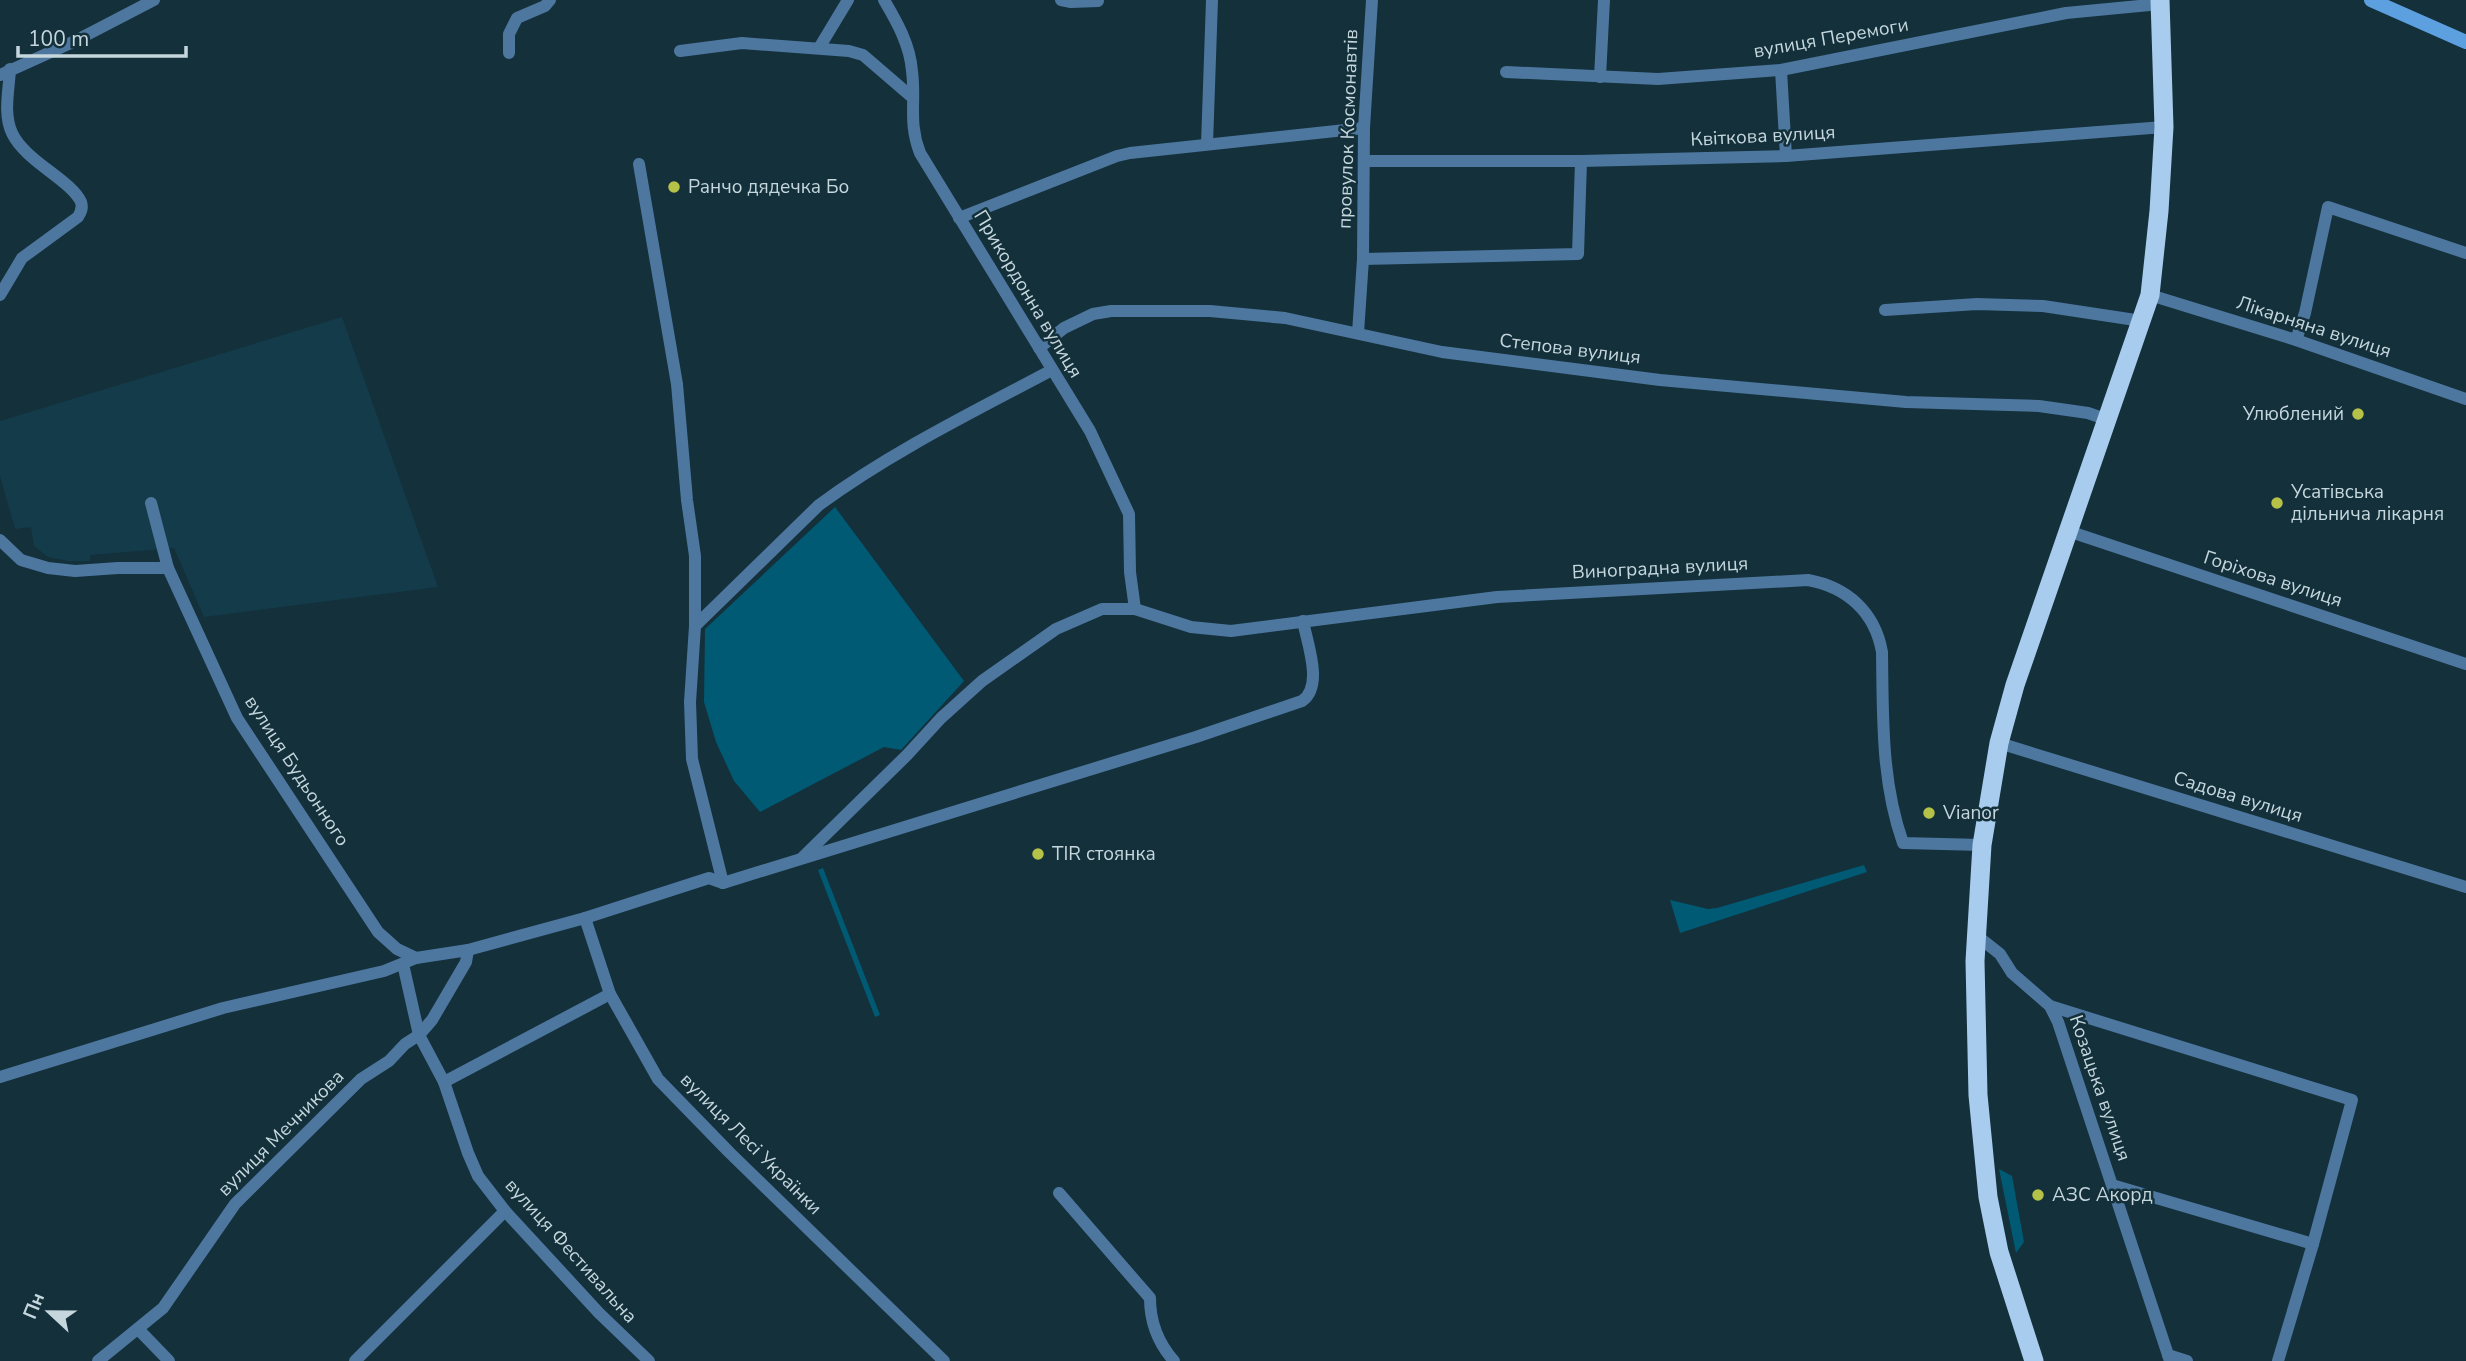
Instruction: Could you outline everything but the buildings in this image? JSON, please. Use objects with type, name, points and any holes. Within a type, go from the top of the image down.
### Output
[{"type":"highway","points":[[2034,1361],[2010,1292],[1988,1197],[1978,1095],[1976,936],[1982,845],[1998,743],[2015,685],[2150,295],[2164,127],[2160,2]]},
{"type":"main road","points":[[2371,0],[2466,42]]},
{"type":"street","points":[[0,295],[22,258],[78,217],[82,210],[81,202],[76,196],[41,167],[15,140],[7,117],[5,72],[75,41],[154,0]]},
{"type":"street","points":[[509,53],[509,34],[517,18],[545,6],[550,0]]},
{"type":"street","points":[[819,48],[848,0]]},
{"type":"street","name":"Прикордонна вулиця","points":[[884,0],[907,46],[912,71],[912,127],[920,153],[1090,430],[1129,514],[1130,572],[1135,609]]},
{"type":"street","points":[[1061,0],[1098,1]]},
{"type":"street","points":[[1207,144],[1212,0]]},
{"type":"street","name":"провулок Космонавтів","points":[[1357,333],[1363,259],[1364,128],[1372,0]]},
{"type":"street","points":[[1600,77],[1604,0]]},
{"type":"street","name":"вулиця Перемоги","points":[[1506,72],[1658,79],[1781,70],[2066,13],[2160,2]]},
{"type":"street","points":[[680,51],[743,43],[849,51],[863,55],[913,98]]},
{"type":"street","points":[[1781,70],[1786,156]]},
{"type":"street","name":"Квіткова вулиця","points":[[1364,161],[1581,162],[1786,156],[2164,127]]},
{"type":"street","points":[[959,218],[1116,156],[1364,128]]},
{"type":"street","points":[[1363,259],[1578,254],[1581,162]]},
{"type":"street","points":[[639,164],[677,384],[687,500],[695,556],[695,626],[690,702],[692,759],[723,883]]},
{"type":"street","points":[[2296,340],[2305,313],[2328,207],[2466,253]]},
{"type":"street","name":"Лікарняна вулиця","points":[[2150,295],[2296,340],[2466,399]]},
{"type":"street","points":[[1885,310],[1977,304],[2043,306],[2142,321]]},
{"type":"street","name":"Степова вулиця","points":[[1039,348],[1064,328],[1093,314],[1111,311],[1210,311],[1285,318],[1442,352],[1660,380],[1906,402],[2039,406],[2088,413],[2108,419]]},
{"type":"street","points":[[695,626],[819,505],[841,488],[914,444],[1052,370]]},
{"type":"street","name":"вулиця Будьонного","points":[[150,503],[168,568],[237,718],[378,932],[397,950],[416,958]]},
{"type":"street","name":"Горіхова вулиця","points":[[2068,531],[2466,664]]},
{"type":"street","points":[[0,540],[21,560],[48,568],[75,571],[168,568]]},
{"type":"street","name":"Виноградна вулиця","points":[[803,857],[941,718],[982,681],[1056,629],[1101,609],[1135,609],[1178,624],[1213,631],[1231,631],[1497,597],[1784,580],[1828,583],[1845,592],[1871,619],[1880,637],[1886,777],[1894,819],[1903,842],[1982,845]]},
{"type":"street","points":[[0,1077],[223,1008],[384,971],[416,958],[468,950],[585,918],[709,878],[723,883],[1196,737],[1302,701],[1308,696],[1314,680],[1303,621]]},
{"type":"street","name":"Садова вулиця","points":[[1998,743],[2466,887]]},
{"type":"street","name":"вулиця Лесі Українки","points":[[585,918],[610,993],[658,1079],[729,1152],[944,1361]]},
{"type":"street","name":"Козацька вулиця","points":[[1976,936],[2000,954],[2012,973],[2050,1006],[2058,1022],[2169,1358]]},
{"type":"street","name":"вулиця Мечникова","points":[[98,1361],[163,1308],[235,1204],[361,1079],[389,1061],[405,1044],[419,1035],[432,1020],[466,962],[468,950]]},
{"type":"street","name":"вулиця Фестивальна","points":[[403,964],[419,1035],[444,1082],[478,1176],[505,1211],[599,1313],[649,1361]]},
{"type":"street","points":[[444,1082],[610,993]]},
{"type":"street","points":[[2050,1006],[2352,1100],[2278,1361]]},
{"type":"street","points":[[2112,1185],[2313,1244]]},
{"type":"street","points":[[1059,1193],[1150,1298],[1154,1329],[1174,1361]]},
{"type":"street","points":[[355,1361],[505,1211]]},
{"type":"street","points":[[138,1330],[169,1361]]},
{"type":"street","points":[[2169,1358],[2187,1361]]},
{"type":"shaded area","points":[[342,317],[438,587],[204,617],[174,548],[90,555],[90,561],[68,561],[48,557],[34,546],[31,527],[15,529],[0,476],[0,421]]},
{"type":"shaded area","points":[[835,507],[964,681],[901,750],[884,747],[760,812],[734,781],[716,742],[704,702],[705,629]]},
{"type":"shaded area","points":[[1864,865],[1867,872],[1680,933],[1670,900],[1708,909],[1717,908]]},
{"type":"shaded area","points":[[823,868],[880,1015],[875,1017],[818,870]]},
{"type":"shaded area","points":[[1999,1169],[2012,1176],[2024,1242],[2016,1253]]},
{"type":"place","name":"Ранчо дядечка Бо","points":[[674,187]]},
{"type":"place","name":"Улюблений","points":[[2358,414]]},
{"type":"place","name":"Усатівська дільнича лікарня","points":[[2277,503]]},
{"type":"place","name":"Vianor","points":[[1929,813]]},
{"type":"place","name":"TIR стоянка","points":[[1038,854]]},
{"type":"place","name":"АЗС Акорд","points":[[2038,1195]]}]
